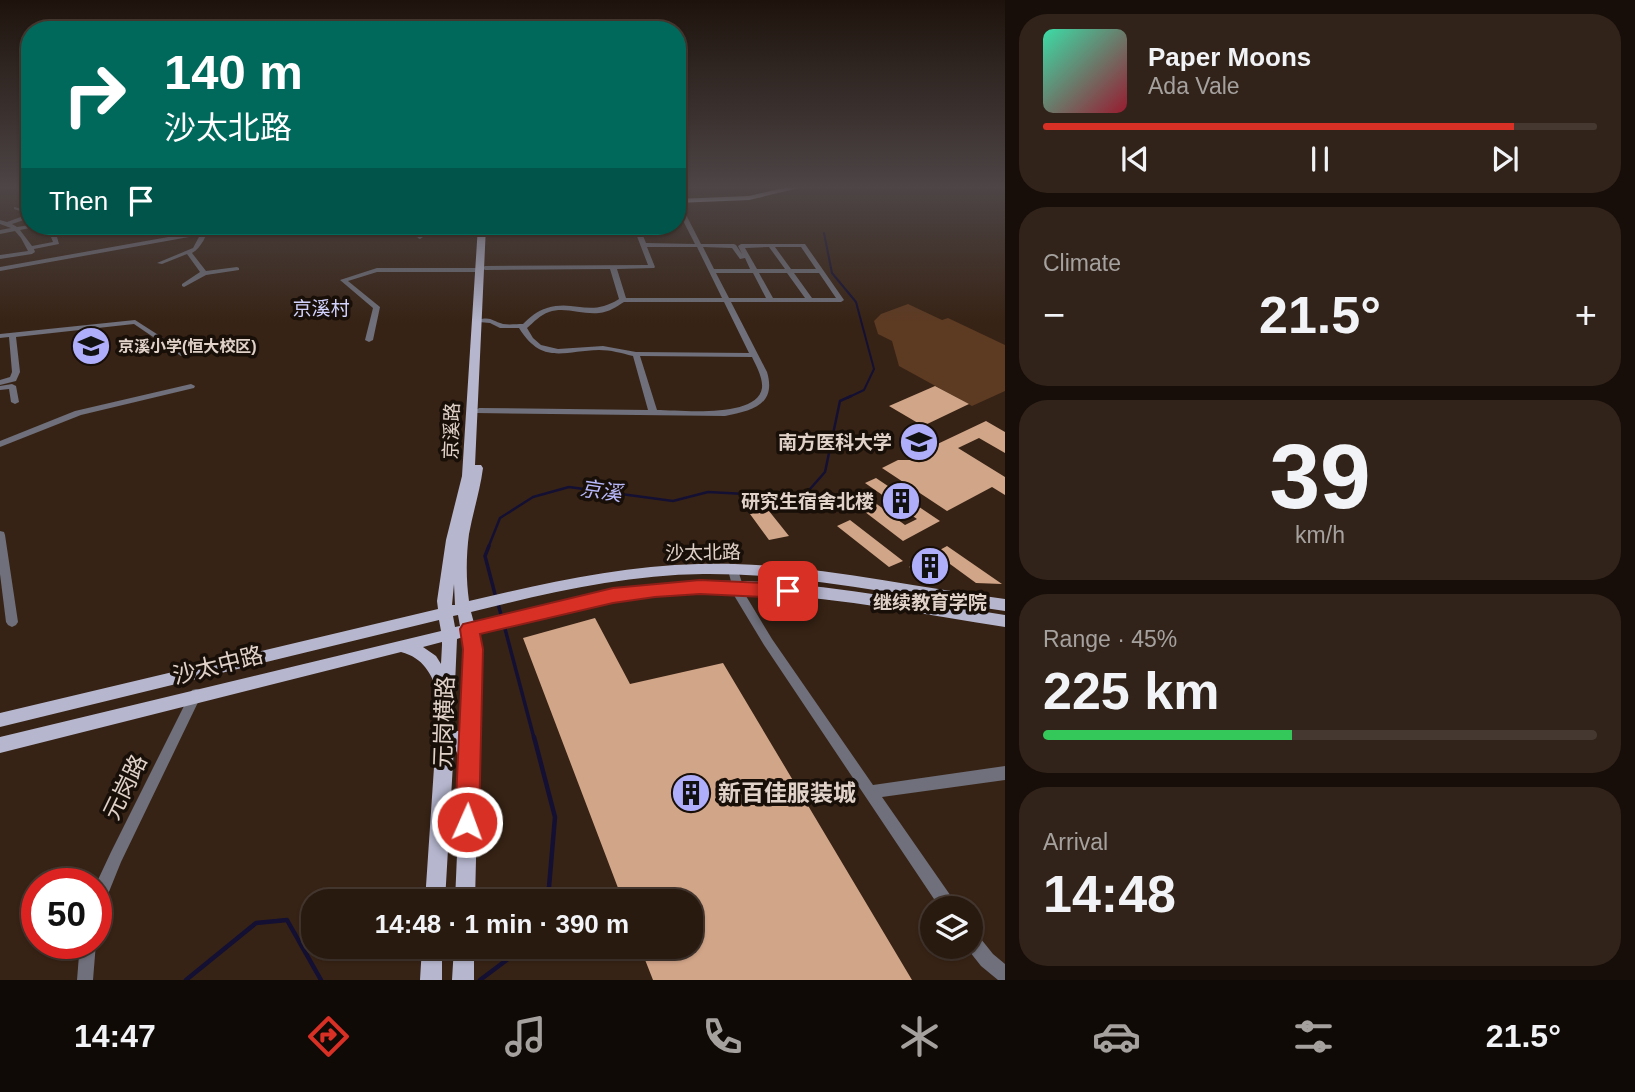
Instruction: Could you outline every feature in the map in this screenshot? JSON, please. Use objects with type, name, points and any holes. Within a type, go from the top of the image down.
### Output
[{"type":"main road","name":"京溪路","points":[[449,635],[445,613],[452,548],[468,476],[484,235]]},
{"type":"main road","name":"京溪路","points":[[469,629],[464,608],[460,554],[474,493],[482,269]]},
{"type":"main road","name":"沙太北路","points":[[445,613],[616,576],[677,570],[787,573],[1005,605]]},
{"type":"main road","name":"沙太北路","points":[[449,635],[613,596],[700,587],[802,592],[1005,621]]},
{"type":"main road","name":"沙太中路","points":[[0,720],[201,669],[445,613]]},
{"type":"main road","name":"元岗横路","points":[[465,889],[473,649],[469,629]]},
{"type":"main road","name":"沙太中路","points":[[0,745],[396,645],[449,635]]},
{"type":"main road","name":"元岗横路","points":[[436,889],[448,694],[449,635]]},
{"type":"main road","points":[[396,645],[416,649],[428,656],[448,694]]},
{"type":"main road","points":[[443,744],[452,738],[460,739],[469,770]]},
{"type":"main road","points":[[431,977],[432,959]]},
{"type":"street","points":[[479,411],[725,413],[746,410],[760,399],[768,383],[692,232]]},
{"type":"street","points":[[0,259],[32,252],[24,235]]},
{"type":"street","points":[[30,248],[56,240],[53,235]]},
{"type":"street","points":[[0,269],[176,235]]},
{"type":"street","points":[[160,263],[195,249],[203,235]]},
{"type":"street","points":[[369,340],[377,307],[343,280],[377,270],[652,267],[640,235]]},
{"type":"street","points":[[644,245],[734,246],[742,258]]},
{"type":"street","points":[[771,245],[809,299]]},
{"type":"street","points":[[482,320],[492,321],[500,326],[524,326],[556,306],[598,312],[608,310],[623,300],[841,300],[803,245],[741,246],[770,299]]},
{"type":"street","points":[[188,252],[204,273]]},
{"type":"street","points":[[0,259],[46,253],[46,260]]},
{"type":"street","points":[[613,268],[623,300]]},
{"type":"street","points":[[184,285],[204,273],[237,269]]},
{"type":"street","points":[[712,271],[821,271]]},
{"type":"street","points":[[0,336],[135,322],[184,354]]},
{"type":"street","points":[[524,326],[527,337],[552,351],[564,353],[605,347],[636,354],[755,355]]},
{"type":"street","points":[[0,386],[13,379],[16,372],[12,334]]},
{"type":"street","points":[[636,354],[653,412]]},
{"type":"street","points":[[0,386],[12,386],[15,402]]},
{"type":"street","points":[[0,444],[78,413],[191,386]]},
{"type":"street","points":[[0,535],[12,622]]},
{"type":"street","points":[[733,570],[738,588],[768,642],[941,896]]},
{"type":"street","name":"元岗路","points":[[111,868],[197,694]]},
{"type":"street","points":[[870,792],[1005,773]]},
{"type":"street","points":[[983,955],[1005,975]]},
{"type":"street","points":[[85,980],[87,959]]},
{"type":"shaded area","points":[[908,304],[942,320],[948,318],[1005,345],[1005,391],[972,406],[899,366],[892,341],[878,334],[874,321],[881,314]]},
{"type":"building","points":[[935,386],[969,404],[923,426],[889,406]]},
{"type":"building","points":[[986,421],[1005,432],[1005,453],[979,438],[958,448],[1005,477],[1005,495],[992,487],[947,511],[882,468],[898,460],[917,460],[934,452],[929,448]]},
{"type":"building","points":[[876,478],[940,521],[903,541],[852,502],[866,496],[905,525],[917,519],[865,483]]},
{"type":"building","points":[[769,511],[789,536],[769,540],[750,514]]},
{"type":"building","points":[[850,520],[903,561],[889,567],[837,526]]},
{"type":"building","name":"继续教育学院","points":[[947,546],[1002,584],[976,583],[950,564],[933,576],[909,567]]},
{"type":"building","name":"新百佳服装城","points":[[595,618],[630,684],[723,663],[912,980],[653,980],[645,959],[703,959],[703,889],[618,889],[523,638]]},
{"type":"waterway","name":"京溪","points":[[824,233],[832,273],[856,302],[874,369],[864,390],[847,398]]},
{"type":"waterway","name":"京溪","points":[[488,548],[500,518],[533,497],[569,487],[673,501],[708,492],[803,497],[825,472],[840,401],[851,396]]},
{"type":"waterway","name":"京溪","points":[[489,546],[485,556],[496,598]]},
{"type":"waterway","name":"京溪","points":[[498,604],[502,618]]},
{"type":"waterway","name":"京溪","points":[[504,625],[534,738]]},
{"type":"waterway","name":"京溪","points":[[534,737],[555,817],[548,889]]},
{"type":"waterway","points":[[186,980],[256,923],[287,920],[321,980]]},
{"type":"waterway","name":"京溪","points":[[480,980],[508,959]]},
{"type":"place","name":"京溪小学(恒大校区)","points":[[91,346]]},
{"type":"place","name":"南方医科大学","points":[[919,442]]},
{"type":"place","name":"研究生宿舍北楼","points":[[901,501]]},
{"type":"place","name":"继续教育学院","points":[[930,566]]},
{"type":"place","name":"新百佳服装城","points":[[691,793]]},
{"type":"district","name":"京溪村","points":[[321,308]]},
{"type":"route","points":[[467,822],[473,649],[469,629],[613,596],[655,590],[700,587],[788,591]]}]
